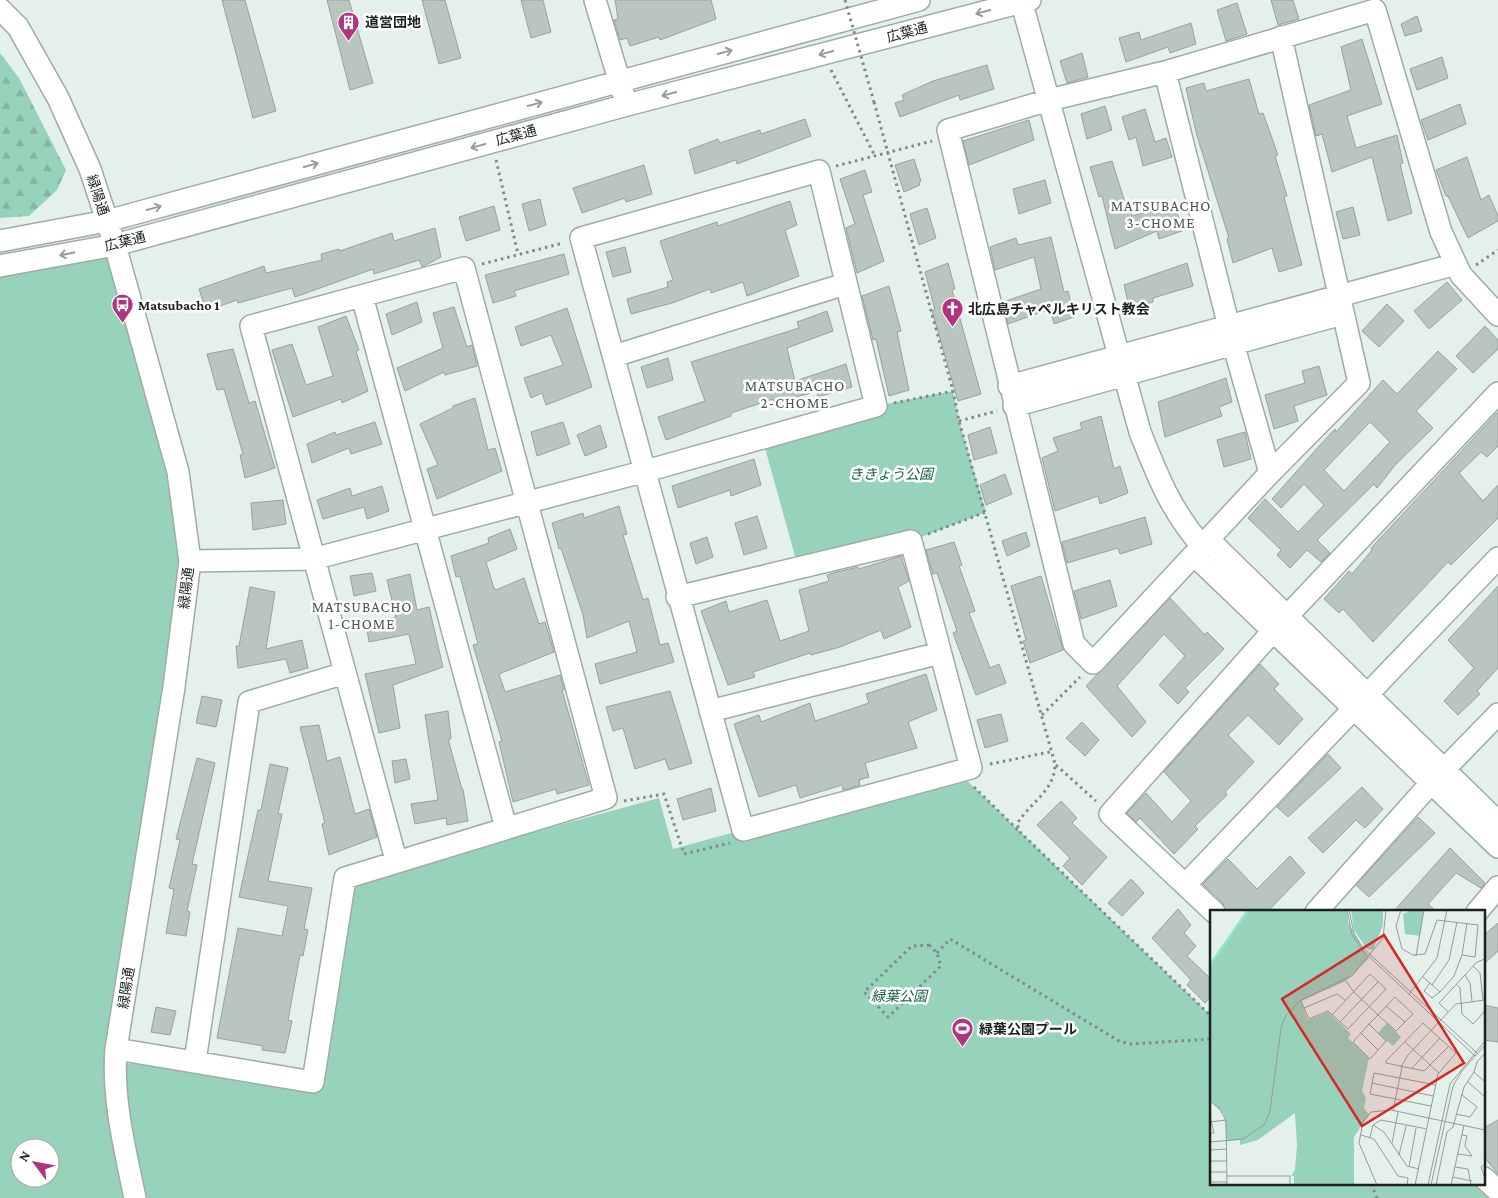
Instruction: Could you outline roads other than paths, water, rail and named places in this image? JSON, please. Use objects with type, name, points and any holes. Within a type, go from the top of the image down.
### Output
[{"type":"street","points":[[595,0],[627,105]]},
{"type":"street","name":"広葉通","points":[[0,241],[107,221],[919,0]]},
{"type":"street","points":[[1024,1],[1121,367],[1140,432],[1166,496],[1183,525],[1202,547],[1280,624],[1438,776],[1498,822]]},
{"type":"street","name":"広葉通","points":[[0,266],[114,244],[627,105],[1024,1]]},
{"type":"street","name":"緑陽通","points":[[0,9],[18,27],[58,98],[90,169],[114,244],[178,472],[190,560],[174,687],[116,1049],[115,1064],[120,1125],[135,1198]]},
{"type":"street","points":[[1281,37],[1359,383],[1270,473],[1093,663],[1074,644],[948,130],[1049,100],[1165,72],[1281,37],[1375,10],[1440,232],[1459,270],[1498,315]]},
{"type":"street","points":[[1165,72],[1231,335],[1270,473]]},
{"type":"street","points":[[190,560],[313,559],[646,471],[876,406],[819,171],[581,238],[646,471],[677,597],[742,830],[964,769],[940,653],[911,541],[677,597]]},
{"type":"street","points":[[116,1049],[313,1082],[344,878],[396,860],[606,798],[464,268],[251,326],[396,860]]},
{"type":"street","points":[[1012,396],[1341,305],[1459,270]]},
{"type":"street","points":[[614,356],[845,284]]},
{"type":"street","points":[[362,296],[506,828]]},
{"type":"street","points":[[1212,910],[1110,814],[1280,624],[1498,393]]},
{"type":"street","points":[[1185,885],[1498,558]]},
{"type":"street","points":[[710,711],[940,653]]},
{"type":"street","points":[[195,1061],[249,702],[346,673]]},
{"type":"street","points":[[1318,910],[1438,776],[1498,714]]},
{"type":"street","points":[[1438,776],[1498,847]]},
{"type":"street","points":[[1479,910],[1498,887]]},
{"type":"street","points":[[1486,1180],[1498,1191]]},
{"type":"place","name":"道営団地","points":[[349,41]]},
{"type":"place","name":"Matsubacho 1","points":[[122,324]]},
{"type":"place","name":"北広島チャペルキリスト教会","points":[[952,328]]},
{"type":"place","name":"緑葉公園プール","points":[[963,1048]]},
{"type":"district","name":"MATSUBACHO 3-CHOME","points":[[1161,214]]},
{"type":"district","name":"MATSUBACHO 2-CHOME","points":[[795,394]]},
{"type":"district","name":"MATSUBACHO 1-CHOME","points":[[362,616]]},
{"type":"park label","name":"ききょう公園","points":[[891,474]]},
{"type":"park label","name":"緑葉公園","points":[[899,996]]}]
